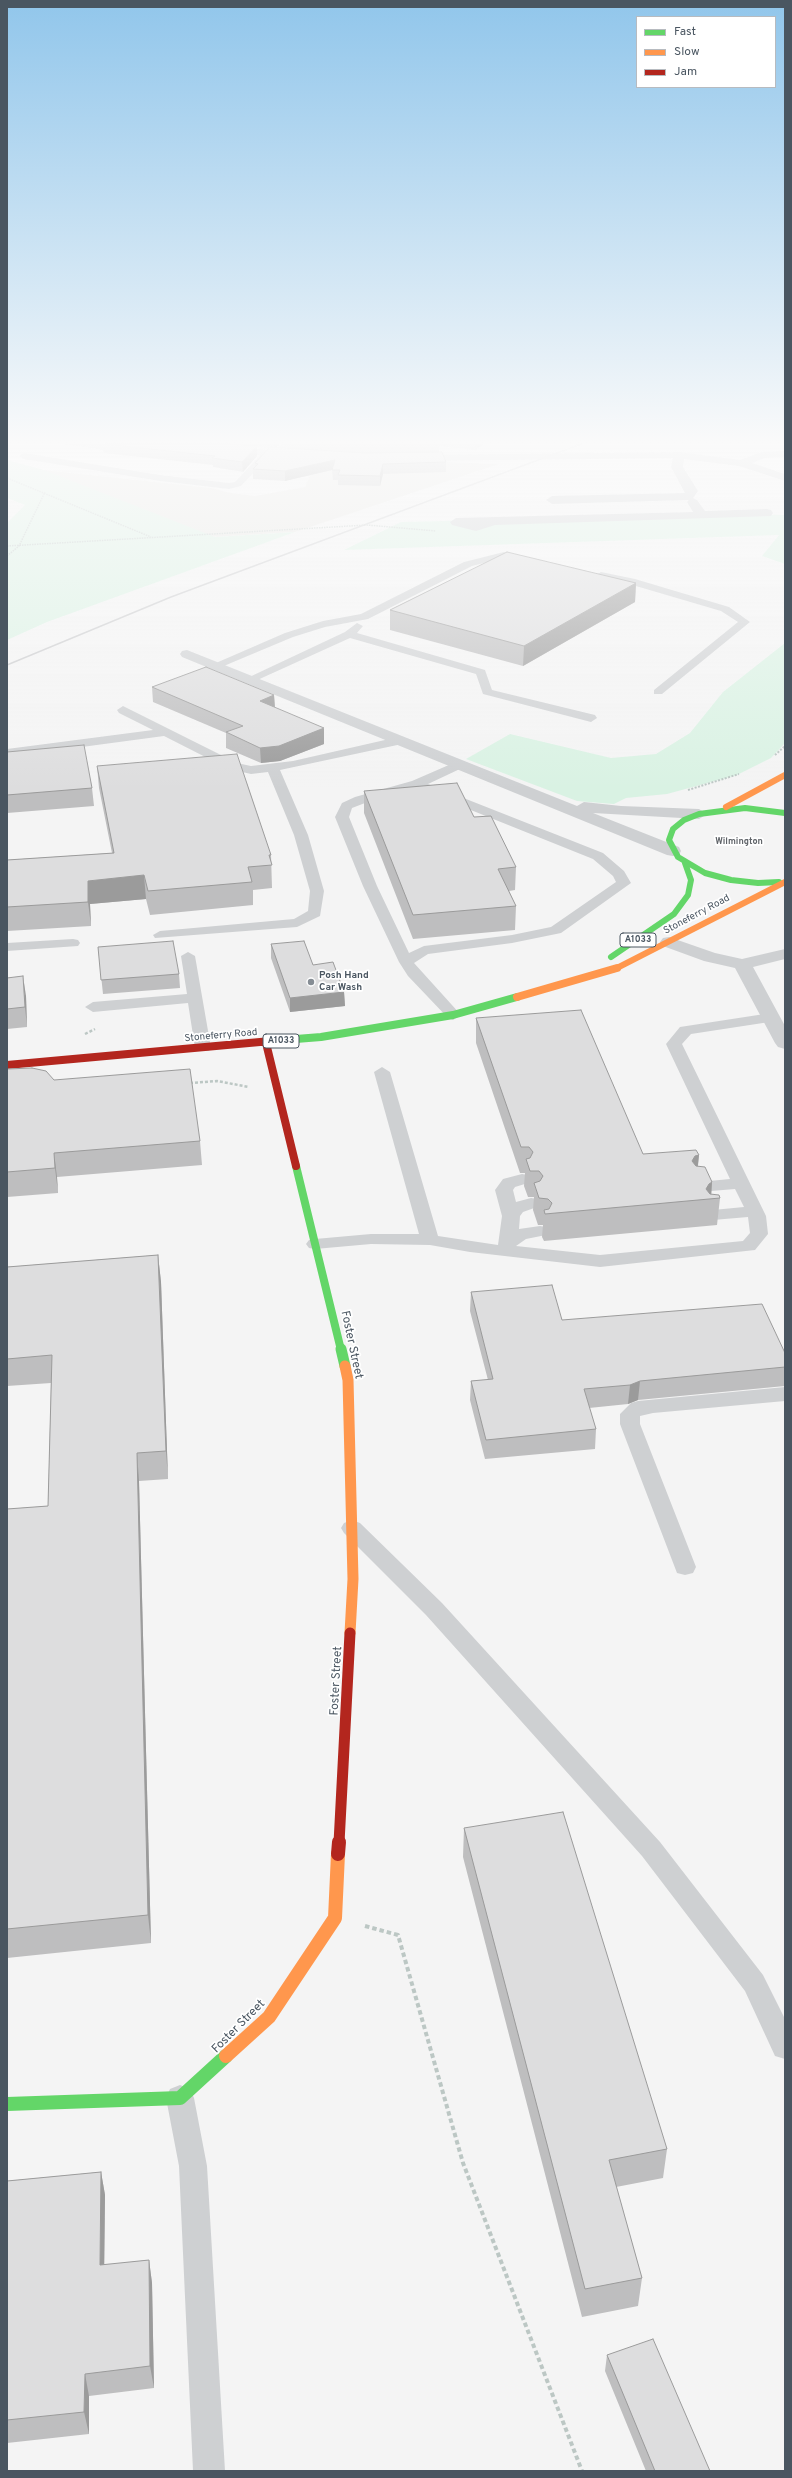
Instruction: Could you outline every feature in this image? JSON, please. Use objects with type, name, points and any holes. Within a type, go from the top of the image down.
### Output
[{"type":"main road","points":[[721,809],[785,775]]},
{"type":"main road","points":[[785,813],[745,808],[721,809],[699,814],[684,820],[673,829],[669,840],[672,851],[685,863],[705,873],[730,880],[758,883],[785,882]]},
{"type":"main road","name":"Stoneferry Road","points":[[551,988],[621,952],[674,914],[688,895],[691,880],[685,863]]},
{"type":"main road","name":"Stoneferry Road","points":[[7,1065],[321,1037],[453,1016],[615,969],[669,942],[717,915],[785,882]]},
{"type":"main road","name":"Foster Street","points":[[180,2098],[269,2017],[335,1918],[353,1587],[348,1380],[266,1043]]},
{"type":"main road","points":[[10,2102],[180,2098]]},
{"type":"street","points":[[187,654],[672,851]]},
{"type":"street","points":[[551,803],[621,811],[699,814]]},
{"type":"street","points":[[669,942],[710,957],[742,964],[785,954]]},
{"type":"street","points":[[742,964],[785,1043]]},
{"type":"lane","points":[[215,666],[289,635],[323,624],[364,617],[468,564],[485,560]]},
{"type":"lane","points":[[527,560],[534,561]]},
{"type":"lane","points":[[594,573],[631,581],[725,609],[745,622],[658,692]]},
{"type":"lane","points":[[249,680],[349,634],[364,617]]},
{"type":"lane","points":[[349,634],[481,672],[486,692],[591,718]]},
{"type":"lane","points":[[123,710],[233,766],[251,770],[273,768],[398,740]]},
{"type":"lane","points":[[7,753],[166,732]]},
{"type":"lane","points":[[453,1016],[413,973],[406,962],[370,886],[342,817],[348,806],[360,800],[417,784],[458,765]]},
{"type":"lane","points":[[160,934],[297,923],[315,913],[318,891],[301,835],[273,768]]},
{"type":"lane","points":[[406,962],[424,950],[512,940],[556,930],[624,883],[619,874],[598,856],[417,784]]},
{"type":"lane","points":[[7,948],[74,943]]},
{"type":"lane","points":[[188,956],[193,998],[202,1048]]},
{"type":"lane","points":[[93,1007],[193,998]]},
{"type":"lane","points":[[315,1244],[371,1239],[430,1240],[507,1246],[600,1261],[749,1246],[759,1234],[757,1216],[674,1044],[686,1030],[771,1018]]},
{"type":"lane","points":[[382,1072],[430,1240]]},
{"type":"lane","points":[[507,1246],[511,1216],[504,1190],[509,1183],[522,1179]]},
{"type":"lane","points":[[698,1187],[741,1183]]},
{"type":"lane","points":[[511,1216],[516,1208],[531,1203]]},
{"type":"lane","points":[[712,1215],[754,1211]]},
{"type":"lane","points":[[507,1246],[521,1234],[540,1232]]},
{"type":"lane","points":[[685,1567],[630,1424],[630,1414],[638,1408],[645,1407],[785,1394]]},
{"type":"lane","points":[[352,1528],[434,1609],[651,1849],[754,1983],[785,2047]]},
{"type":"lane","points":[[180,2098],[193,2166],[209,2471]]},
{"type":"path","points":[[188,1083],[217,1081],[253,1088]]},
{"type":"path","points":[[335,1918],[398,1935],[463,2162],[582,2471]]},
{"type":"green space","points":[[7,560],[219,560],[47,622],[7,640]]},
{"type":"green space","points":[[772,560],[785,560],[785,564]]},
{"type":"green space","points":[[785,643],[785,743],[771,758],[737,775],[667,794],[626,798],[614,804],[577,801],[466,759],[510,734],[611,758],[656,754],[690,733],[723,692]]},
{"type":"building","points":[[492,560],[539,560],[636,583],[524,646],[390,610]]},
{"type":"building","points":[[206,667],[274,695],[260,701],[324,728],[279,746],[260,748],[226,732],[243,726],[152,687]]},
{"type":"building","points":[[84,745],[92,788],[7,795],[7,752]]},
{"type":"building","points":[[237,754],[271,855],[269,855],[272,865],[248,867],[252,882],[148,891],[144,875],[88,881],[88,902],[7,907],[7,860],[114,853],[97,766]]},
{"type":"building","points":[[457,783],[474,817],[491,816],[516,867],[498,869],[516,906],[413,915],[364,791]]},
{"type":"building","points":[[173,941],[179,974],[101,980],[98,947]]},
{"type":"building","name":"Posh Hand Car Wash","points":[[304,941],[313,965],[333,962],[344,992],[290,998],[271,944]]},
{"type":"building","points":[[23,976],[25,1007],[7,1009],[7,978]]},
{"type":"building","points":[[581,1010],[643,1154],[696,1150],[699,1155],[695,1156],[692,1161],[696,1166],[705,1167],[712,1182],[706,1189],[710,1194],[719,1195],[720,1198],[545,1214],[544,1210],[549,1209],[552,1203],[548,1199],[539,1198],[534,1183],[540,1181],[543,1176],[539,1171],[530,1171],[526,1159],[530,1158],[533,1152],[529,1147],[521,1147],[476,1018]]},
{"type":"building","points":[[32,1068],[46,1071],[54,1080],[190,1069],[200,1141],[54,1153],[55,1168],[7,1172],[7,1069]]},
{"type":"building","points":[[158,1255],[166,1451],[137,1453],[148,1915],[7,1929],[7,1509],[48,1506],[52,1355],[7,1359],[7,1267]]},
{"type":"building","points":[[552,1285],[562,1320],[762,1304],[785,1353],[785,1367],[640,1381],[630,1385],[584,1389],[596,1429],[486,1440],[471,1381],[493,1379],[471,1292]]},
{"type":"building","points":[[563,1812],[667,2149],[609,2160],[642,2278],[585,2289],[464,1828]]},
{"type":"building","points":[[101,2172],[100,2265],[149,2260],[150,2366],[85,2374],[84,2412],[7,2420],[7,2181]]},
{"type":"building","points":[[653,2339],[710,2471],[655,2471],[607,2355]]},
{"type":"railway","points":[[7,665],[171,597],[271,560]]},
{"type":"traffic: fast","points":[[779,882],[758,883],[731,880],[705,873],[678,857],[669,840],[673,829],[684,820],[699,814],[745,808],[785,813]]},
{"type":"traffic: fast","points":[[611,957],[674,914],[688,895],[691,880],[685,863]]},
{"type":"traffic: fast","points":[[271,1041],[321,1037],[453,1015],[517,997]]},
{"type":"traffic: fast","points":[[296,1166],[345,1366]]},
{"type":"traffic: fast","points":[[7,2104],[180,2098],[226,2056]]},
{"type":"traffic: slow","points":[[726,807],[785,775]]},
{"type":"traffic: slow","points":[[517,997],[615,969],[785,882]]},
{"type":"traffic: slow","points":[[345,1366],[348,1380],[353,1579],[350,1633]]},
{"type":"traffic: slow","points":[[226,2056],[269,2017],[335,1918],[338,1854]]},
{"type":"traffic: jam","points":[[7,1065],[271,1041]]},
{"type":"traffic: jam","points":[[266,1043],[296,1166]]},
{"type":"traffic: jam","points":[[338,1854],[350,1633]]},
{"type":"place","name":"Posh Hand Car Wash","points":[[311,982]]},
{"type":"district","name":"Wilmington","points":[[739,842]]}]
